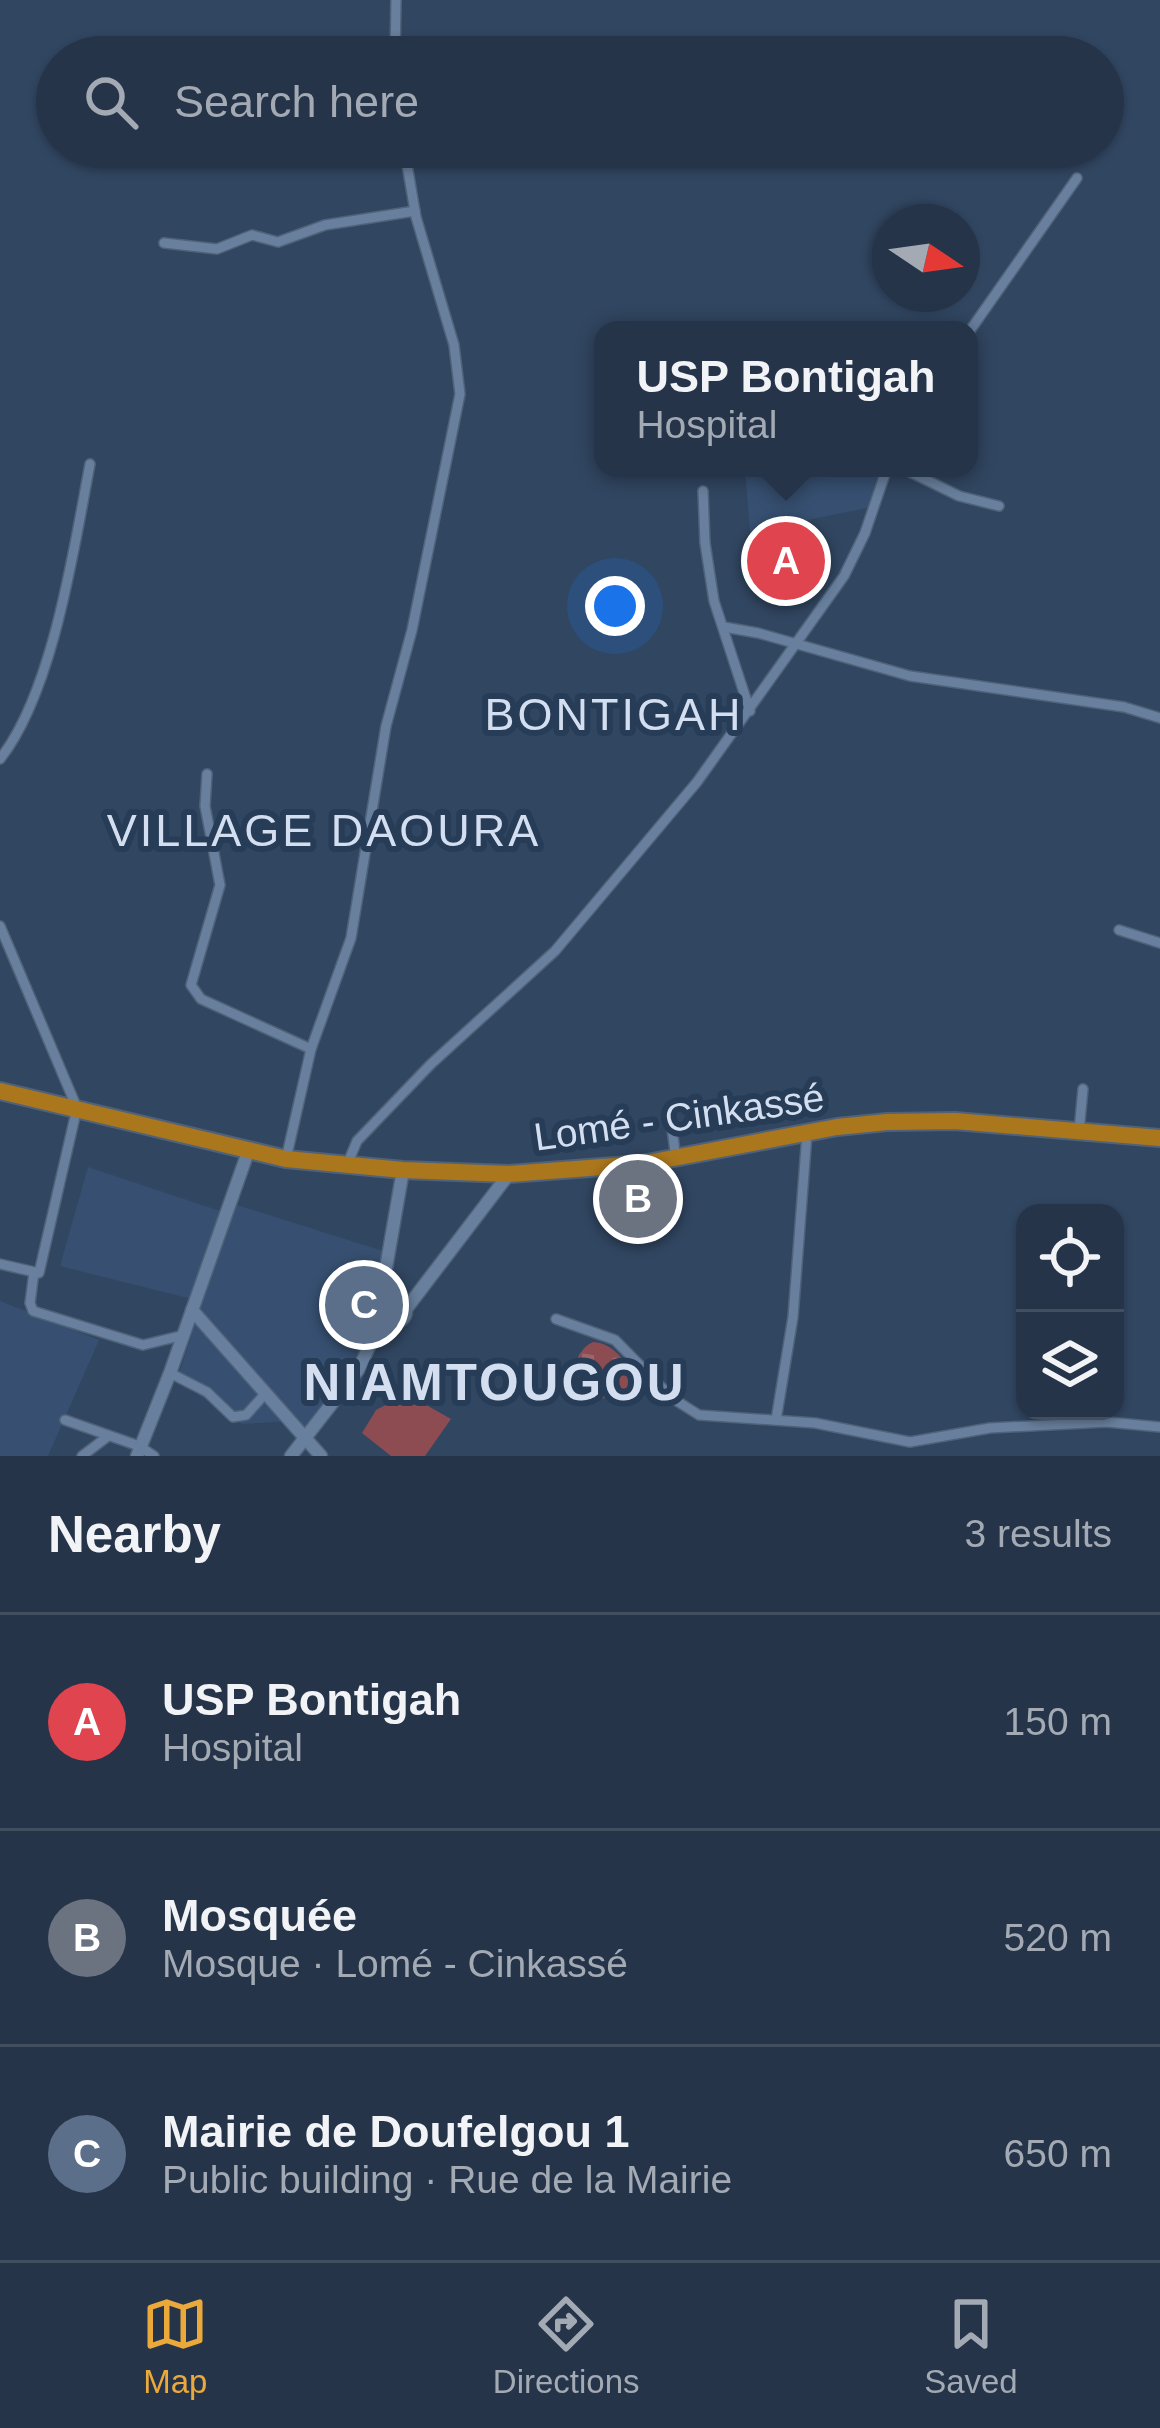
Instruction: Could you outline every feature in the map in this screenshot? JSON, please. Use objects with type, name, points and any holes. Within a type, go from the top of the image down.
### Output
[{"type":"highway","name":"Lomé - Cinkassé","points":[[0,1090],[248,1152],[404,1170],[509,1174],[605,1169],[837,1127],[921,1120],[1160,1138]]},
{"type":"main road","points":[[138,1451],[248,1152]]},
{"type":"main road","points":[[397,1322],[389,1320],[381,1297],[404,1170]]},
{"type":"main road","points":[[291,1456],[370,1349],[404,1317],[509,1174]]},
{"type":"main road","points":[[370,1349],[386,1309],[398,1300],[406,1309]]},
{"type":"main road","points":[[192,1310],[320,1456]]},
{"type":"street","points":[[395,36],[396,0]]},
{"type":"street","points":[[286,1159],[311,1049],[351,938],[386,726],[412,630],[460,394],[454,345],[415,211],[408,168]]},
{"type":"street","points":[[977,321],[1077,178]]},
{"type":"street","points":[[164,243],[217,249],[252,235],[278,242],[325,225],[415,211]]},
{"type":"street","points":[[0,759],[12,744],[47,658],[90,464]]},
{"type":"street","points":[[347,1165],[357,1141],[555,951],[662,826],[844,576],[866,533],[884,477]]},
{"type":"street","points":[[920,477],[959,496],[999,506]]},
{"type":"street","points":[[703,490],[710,577],[750,711]]},
{"type":"street","points":[[724,627],[910,676],[1124,707],[1160,718]]},
{"type":"street","points":[[207,774],[205,806],[220,885],[191,985],[194,994],[311,1049]]},
{"type":"street","points":[[0,1264],[39,1273],[77,1108],[1,929]]},
{"type":"street","points":[[1119,930],[1160,943]]},
{"type":"street","points":[[1079,1131],[1083,1089]]},
{"type":"street","points":[[671,1120],[676,1159]]},
{"type":"street","points":[[776,1420],[793,1317],[806,1134]]},
{"type":"street","points":[[34,1272],[33,1311],[143,1345],[184,1335]]},
{"type":"street","points":[[556,1319],[615,1340],[671,1398],[699,1415],[850,1428],[910,1442],[990,1428],[1107,1421],[1160,1427]]},
{"type":"street","points":[[170,1373],[207,1392],[233,1417],[246,1414],[265,1394]]},
{"type":"street","points":[[65,1420],[154,1456]]},
{"type":"street","points":[[82,1456],[107,1437]]},
{"type":"shaded area","points":[[746,477],[881,477],[871,507],[750,532]]},
{"type":"shaded area","points":[[88,1167],[223,1212],[192,1299],[60,1266]]},
{"type":"shaded area","points":[[234,1204],[386,1252],[382,1300],[348,1374],[309,1431],[292,1421],[242,1424],[177,1380]]},
{"type":"shaded area","points":[[0,1301],[99,1340],[48,1456],[0,1456]]},
{"type":"green space","points":[[593,1342],[621,1357],[635,1387],[601,1399],[586,1397],[579,1383],[578,1359]]},
{"type":"green space","points":[[580,1353],[612,1358],[626,1380],[624,1385],[606,1385],[593,1393],[583,1388],[576,1362]]},
{"type":"green space","points":[[407,1394],[451,1419],[425,1456],[391,1456],[362,1433],[376,1410]]},
{"type":"place","name":"USP Bontigah","points":[[786,561]]},
{"type":"place","name":"Mosquée","points":[[638,1199]]},
{"type":"place","name":"Mairie de Doufelgou 1","points":[[364,1305]]},
{"type":"district","name":"BONTIGAH","points":[[614,714]]},
{"type":"district","name":"VILLAGE DAOURA","points":[[324,830]]},
{"type":"district","name":"NIAMTOUGOU","points":[[495,1382]]}]
